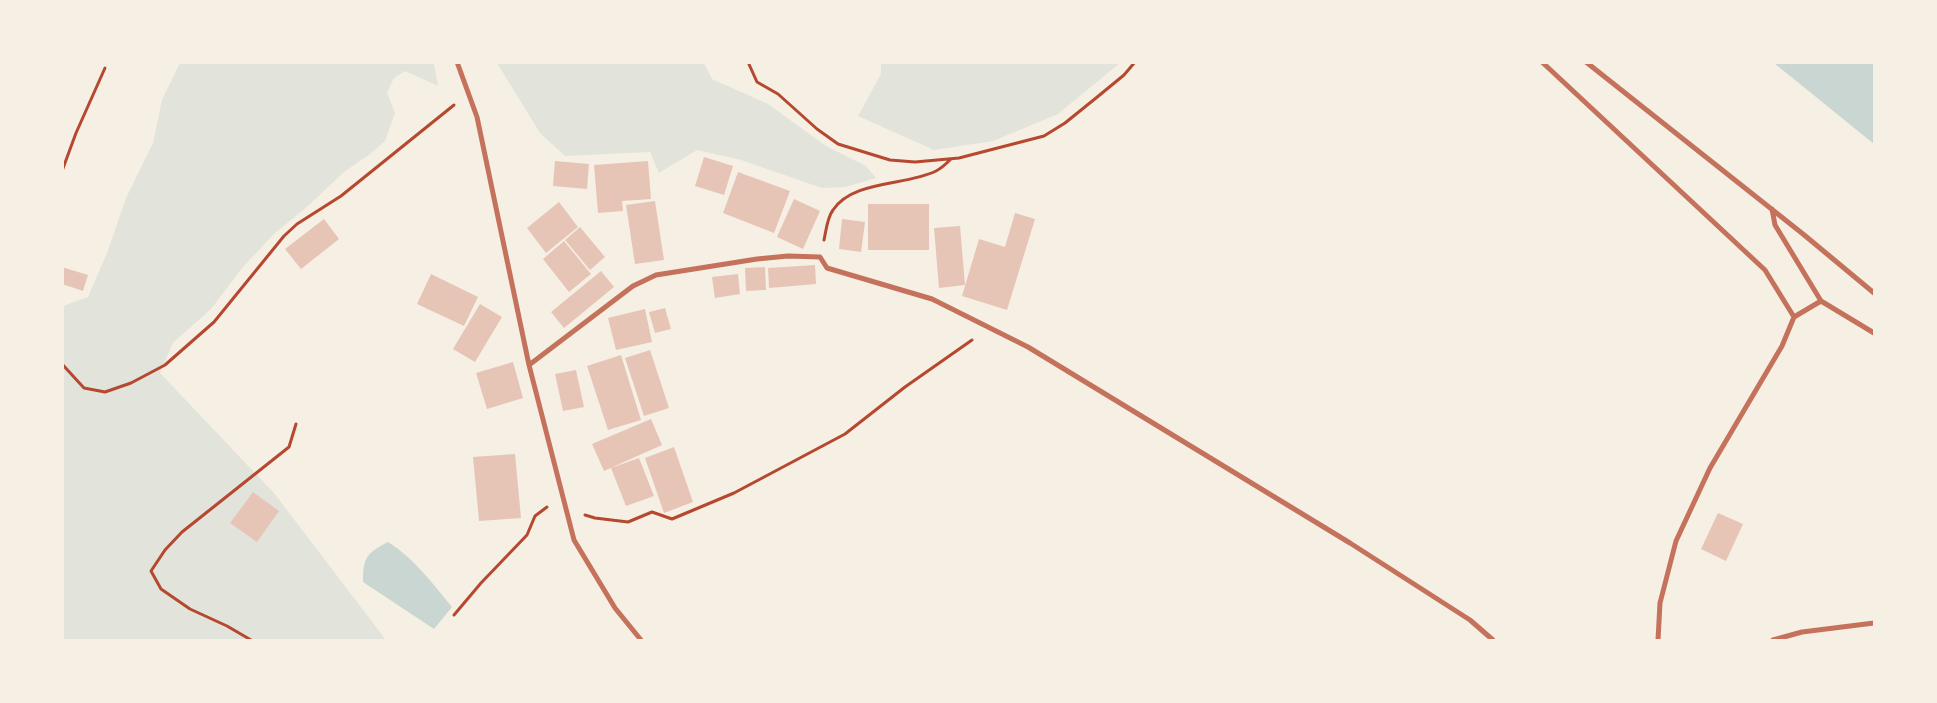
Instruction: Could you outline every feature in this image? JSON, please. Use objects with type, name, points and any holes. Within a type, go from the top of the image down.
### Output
[{"type":"street","points":[[457,62],[477,117],[529,365],[574,540],[615,608],[641,640]]},
{"type":"street","points":[[1542,62],[1765,270],[1794,318]]},
{"type":"street","points":[[1586,62],[1772,209],[1874,294]]},
{"type":"street","points":[[1772,209],[1775,225],[1821,301],[1874,333]]},
{"type":"street","points":[[529,365],[633,286],[656,275],[757,259],[788,256],[820,258],[827,268],[932,299],[1028,347],[1322,525],[1470,620],[1492,640]]},
{"type":"street","points":[[1658,640],[1660,603],[1676,542],[1710,468],[1782,346],[1794,318],[1821,301]]},
{"type":"street","points":[[1773,640],[1802,632],[1874,623]]},
{"type":"path","points":[[748,62],[757,82],[778,94],[811,124],[838,144],[890,160],[915,162],[987,152],[1044,136],[1065,123],[1124,75],[1134,62]]},
{"type":"path","points":[[62,170],[105,68]]},
{"type":"path","points":[[62,364],[84,388],[105,392],[131,383],[165,365],[214,322],[273,250],[297,224],[341,196],[468,93]]},
{"type":"path","points":[[820,258],[832,211],[844,199],[856,192],[900,182],[938,170],[952,158]]},
{"type":"path","points":[[454,615],[481,583],[527,535],[535,516],[547,507],[566,508],[595,518],[628,522],[652,512],[672,519],[734,493],[845,434],[905,387],[971,341],[995,331]]},
{"type":"path","points":[[251,640],[227,626],[190,609],[161,589],[151,571],[165,550],[182,532],[289,447],[296,424]]},
{"type":"shaded area","points":[[881,62],[1120,63],[1058,114],[993,141],[934,150],[858,116],[881,74]]},
{"type":"shaded area","points":[[180,63],[434,63],[438,86],[405,71],[394,78],[387,93],[395,113],[385,141],[344,172],[274,234],[243,267],[211,309],[173,343],[160,373],[274,493],[386,640],[63,640],[63,306],[88,297],[107,253],[126,198],[153,143],[162,100]]},
{"type":"shaded area","points":[[497,63],[704,63],[712,79],[768,104],[826,146],[866,166],[876,178],[845,187],[822,188],[741,160],[697,150],[659,173],[650,152],[565,156],[540,133]]},
{"type":"shaded area","points":[[1774,63],[1874,63],[1874,144]]},
{"type":"shaded area","points":[[388,542],[415,564],[452,607],[434,629],[363,582],[365,561],[375,549]]},
{"type":"building","points":[[704,157],[733,166],[724,195],[695,186]]},
{"type":"building","points":[[555,161],[589,164],[587,189],[553,186]]},
{"type":"building","points":[[648,161],[651,199],[622,201],[623,211],[598,213],[594,165]]},
{"type":"building","points":[[738,172],[790,191],[774,233],[723,213]]},
{"type":"building","points":[[794,199],[820,211],[803,249],[777,237]]},
{"type":"building","points":[[655,201],[664,260],[635,264],[626,205]]},
{"type":"building","points":[[559,202],[578,227],[546,253],[527,228]]},
{"type":"building","points":[[868,204],[929,204],[929,250],[868,250]]},
{"type":"building","points":[[1015,213],[1035,219],[1007,310],[962,296],[979,239],[1005,247]]},
{"type":"building","points":[[324,219],[339,239],[301,269],[285,249]]},
{"type":"building","points":[[842,219],[865,222],[861,252],[839,249]]},
{"type":"building","points":[[960,226],[965,285],[939,288],[934,228]]},
{"type":"building","points":[[580,227],[605,257],[590,270],[565,240]]},
{"type":"building","points":[[564,241],[591,274],[569,292],[543,259]]},
{"type":"building","points":[[815,265],[816,284],[769,288],[768,268]]},
{"type":"building","points":[[62,267],[88,275],[83,291],[62,284]]},
{"type":"building","points":[[765,267],[766,290],[746,291],[745,268]]},
{"type":"building","points":[[601,271],[614,287],[564,328],[551,312]]},
{"type":"building","points":[[431,274],[478,297],[464,326],[417,304]]},
{"type":"building","points":[[738,274],[740,294],[715,298],[712,277]]},
{"type":"building","points":[[480,304],[502,317],[475,362],[453,349]]},
{"type":"building","points":[[665,308],[671,329],[655,333],[649,312]]},
{"type":"building","points":[[645,309],[652,342],[616,350],[608,318]]},
{"type":"building","points":[[650,350],[669,408],[644,416],[625,358]]},
{"type":"building","points":[[621,355],[641,420],[608,430],[587,366]]},
{"type":"building","points":[[513,362],[523,398],[487,409],[476,373]]},
{"type":"building","points":[[576,370],[584,407],[563,411],[555,374]]},
{"type":"building","points":[[651,419],[662,445],[604,471],[592,444]]},
{"type":"building","points":[[674,447],[693,502],[664,513],[645,458]]},
{"type":"building","points":[[515,454],[521,518],[479,521],[473,457]]},
{"type":"building","points":[[639,458],[654,496],[626,506],[611,468]]},
{"type":"building","points":[[253,492],[279,511],[257,542],[230,523]]},
{"type":"building","points":[[1718,513],[1743,524],[1726,561],[1701,549]]}]
